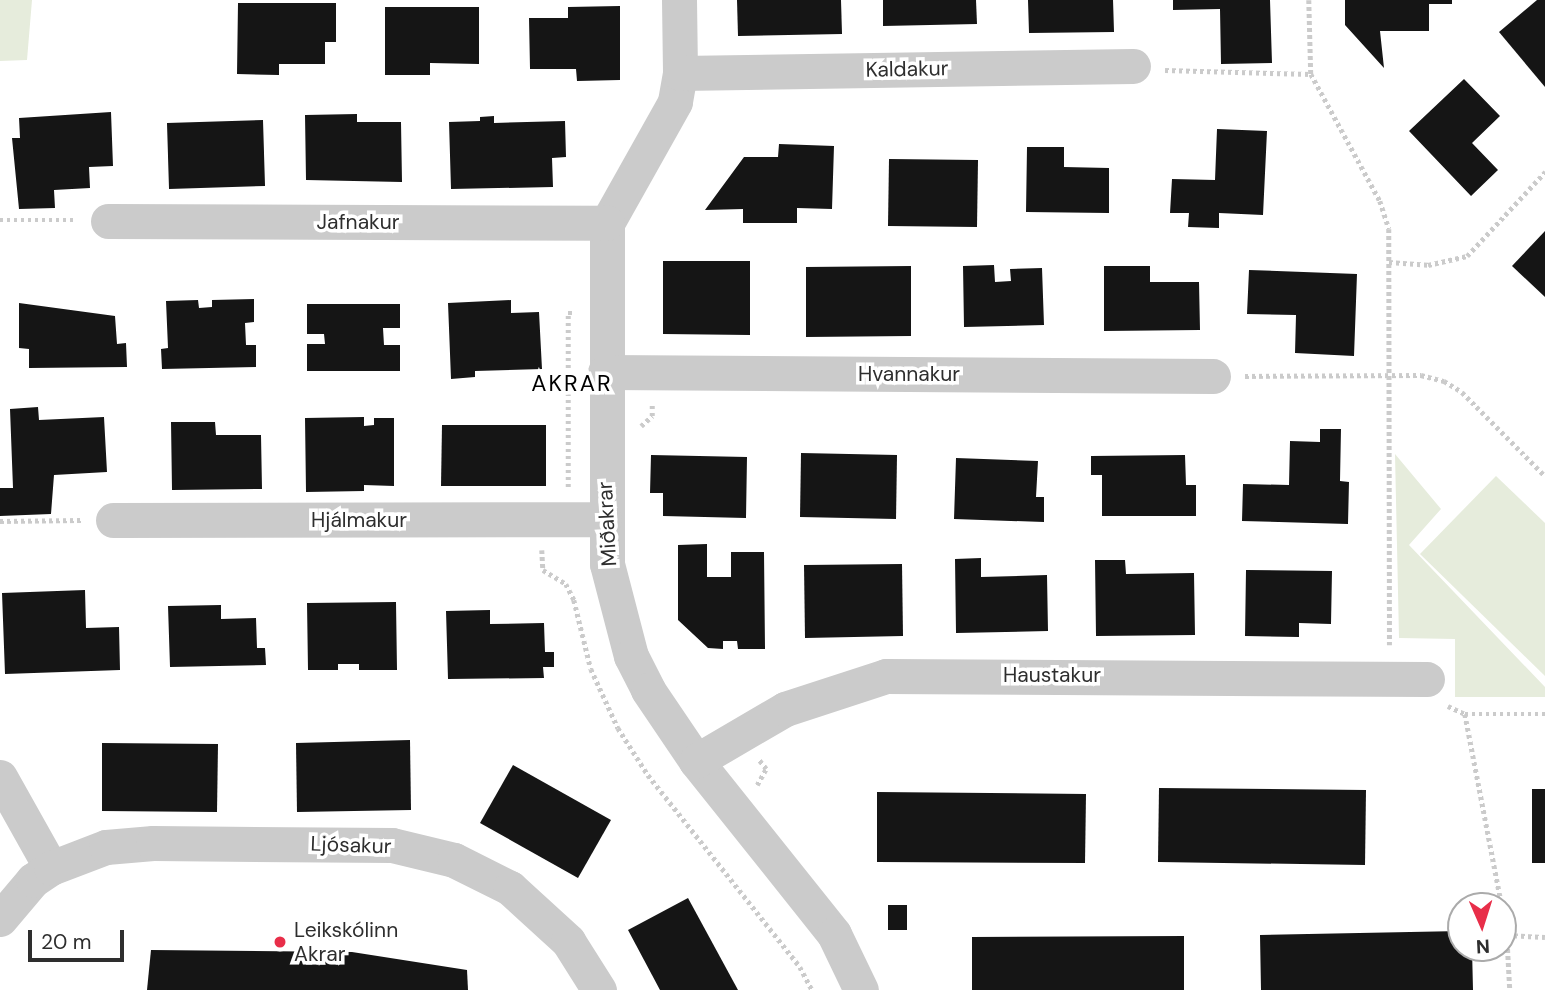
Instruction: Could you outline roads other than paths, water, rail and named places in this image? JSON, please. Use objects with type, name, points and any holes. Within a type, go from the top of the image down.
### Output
[{"type":"street","name":"Miðakrar","points":[[679,0],[680,72],[675,102],[607,223],[604,520],[615,603],[631,656],[654,700],[696,761],[834,934],[860,990]]},
{"type":"street","name":"Kaldakur","points":[[680,72],[1133,66]]},
{"type":"street","name":"Jafnakur","points":[[108,220],[607,223]]},
{"type":"street","name":"Hvannakur","points":[[605,372],[1213,376]]},
{"type":"street","name":"Hjálmakur","points":[[113,520],[604,520]]},
{"type":"street","name":"Haustakur","points":[[696,761],[785,709],[886,676],[1390,678],[1434,690]]},
{"type":"street","points":[[0,777],[51,868]]},
{"type":"street","name":"Ljósakur","points":[[0,919],[33,880],[51,868],[106,847],[153,843],[361,844],[424,852],[483,872],[536,908],[568,941],[599,990]]},
{"type":"place","name":"Leikskólinn Akrar","points":[[280,942]]},
{"type":"district","name":"AKRAR","points":[[572,383]]}]
